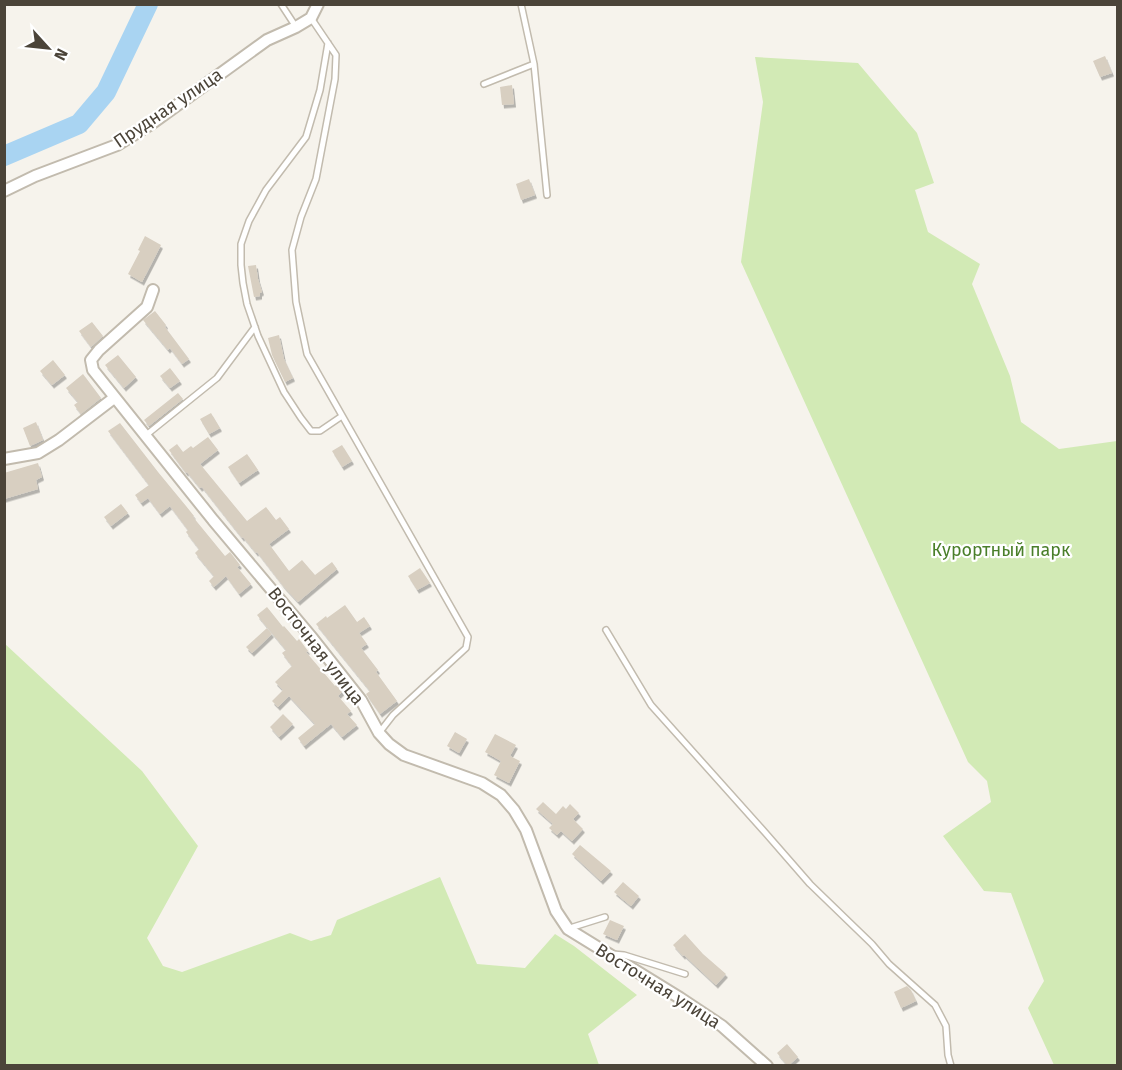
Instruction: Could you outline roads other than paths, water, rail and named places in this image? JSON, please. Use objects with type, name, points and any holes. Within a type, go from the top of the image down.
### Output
[{"type":"street","points":[[311,18],[318,4]]},
{"type":"street","name":"Прудная улица","points":[[4,191],[35,176],[117,145],[151,124],[267,40],[311,18]]},
{"type":"street","name":"Восточная улица","points":[[153,290],[147,308],[99,350],[92,360],[93,370],[114,398],[313,639],[361,700],[379,733],[389,744],[404,755],[482,783],[501,795],[514,810],[526,830],[556,911],[568,929],[722,1026],[766,1065]]},
{"type":"street","points":[[4,459],[38,453],[60,441],[114,398]]},
{"type":"lane","points":[[281,4],[296,27]]},
{"type":"lane","points":[[521,4],[534,64],[547,195]]},
{"type":"lane","points":[[311,18],[336,55],[335,79],[316,179],[301,217],[292,250],[296,302],[307,354],[468,637],[466,648],[393,715],[379,733]]},
{"type":"lane","points":[[328,43],[320,90],[306,137],[266,190],[249,221],[241,244],[241,265],[243,282],[258,336],[284,392],[301,418],[311,430],[320,431],[342,416]]},
{"type":"lane","points":[[484,84],[534,64]]},
{"type":"lane","points":[[145,436],[217,378],[255,327]]},
{"type":"lane","points":[[606,630],[651,705],[810,884],[872,944],[889,964],[935,1005],[946,1026],[951,1065]]},
{"type":"lane","points":[[568,929],[605,917]]},
{"type":"lane","points":[[606,953],[624,955],[685,974]]},
{"type":"waterway","points":[[4,156],[79,124],[106,92],[148,4]]},
{"type":"park label","name":"Курортный парк","points":[[1001,550]]}]
